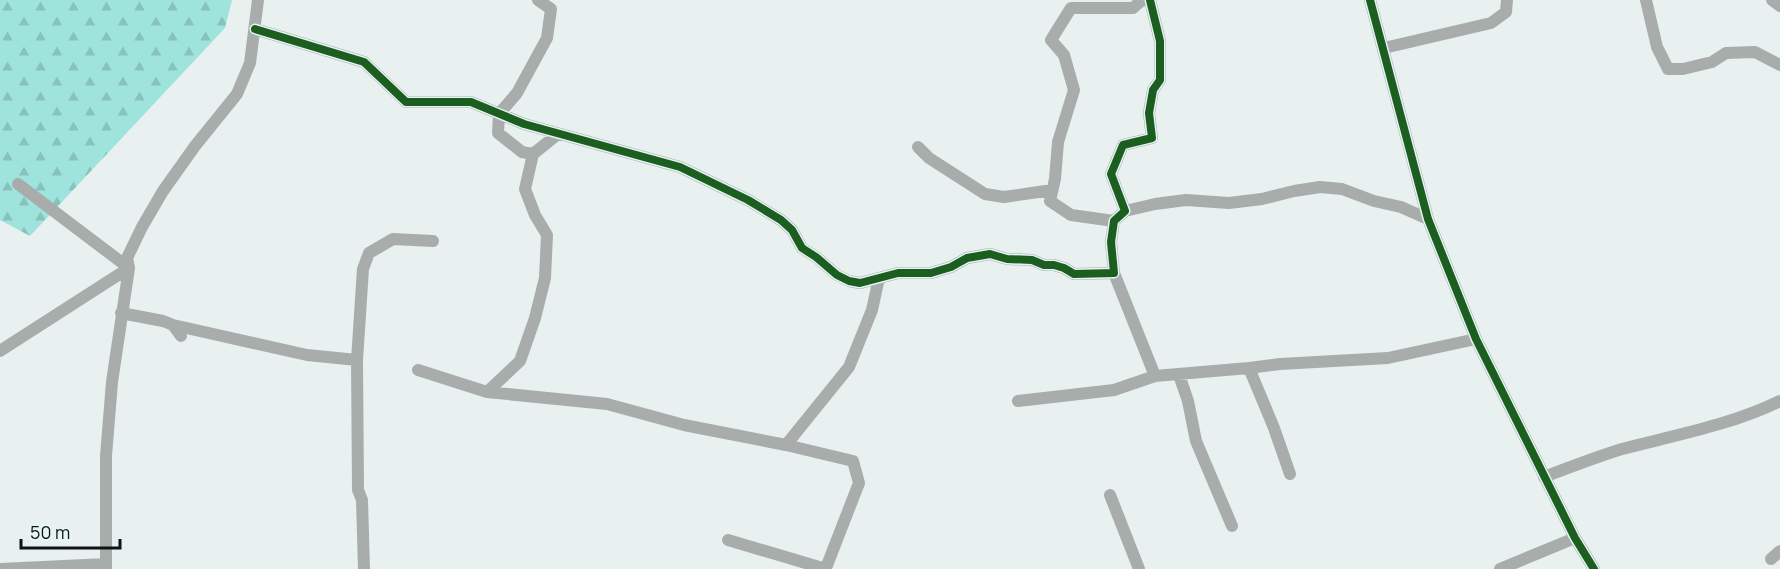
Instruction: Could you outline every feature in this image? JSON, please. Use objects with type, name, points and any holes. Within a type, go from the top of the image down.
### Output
[{"type":"street","points":[[0,569],[106,566],[106,456],[112,382],[129,268],[127,258],[142,226],[163,191],[195,146],[237,94],[250,63],[258,0]]},
{"type":"street","points":[[534,154],[522,152],[498,133],[499,114],[517,93],[547,38],[551,9],[538,0]]},
{"type":"street","points":[[1114,221],[1071,215],[1050,201],[1056,179],[1058,142],[1074,90],[1064,55],[1051,40],[1071,8],[1133,8],[1142,0]]},
{"type":"street","points":[[1125,211],[1111,174],[1123,145],[1152,138],[1149,112],[1153,90],[1160,80],[1160,41],[1150,0]]},
{"type":"street","points":[[1370,0],[1428,219],[1476,339],[1575,538],[1594,569]]},
{"type":"street","points":[[1384,48],[1491,23],[1506,12],[1507,0]]},
{"type":"street","points":[[1646,0],[1657,47],[1668,69],[1683,69],[1712,62],[1726,53],[1755,52],[1780,65]]},
{"type":"street","points":[[1772,0],[1780,6]]},
{"type":"street","points":[[255,29],[364,62],[406,102],[471,102],[524,124],[680,167],[748,200],[781,220],[792,231],[802,248],[837,275],[849,281],[860,283],[898,273],[931,273],[951,267],[967,258],[990,254],[1007,259],[1032,260],[1044,265],[1064,268],[1074,274],[1114,273]]},
{"type":"street","points":[[487,392],[520,361],[535,318],[545,278],[547,235],[535,215],[525,189],[534,154],[558,134]]},
{"type":"street","points":[[918,147],[929,158],[985,194],[1004,197],[1052,190]]},
{"type":"street","points":[[18,184],[129,268]]},
{"type":"street","points":[[1155,376],[1114,273],[1111,242],[1114,221],[1125,211],[1186,200],[1229,203],[1262,199],[1320,187],[1342,189],[1374,201],[1401,207],[1428,219]]},
{"type":"street","points":[[364,569],[362,500],[358,490],[357,360],[363,269],[369,253],[393,239],[433,241]]},
{"type":"street","points":[[3,345],[129,268]]},
{"type":"street","points":[[786,445],[849,367],[872,310],[879,278]]},
{"type":"street","points":[[121,313],[307,355],[357,360]]},
{"type":"street","points":[[173,325],[181,336]]},
{"type":"street","points":[[1018,400],[1114,390],[1155,376],[1280,364],[1388,358],[1476,339]]},
{"type":"street","points":[[1249,368],[1290,474]]},
{"type":"street","points":[[418,370],[487,392],[607,404],[684,425],[853,461],[859,483],[826,568],[728,540]]},
{"type":"street","points":[[1179,375],[1188,401],[1196,441],[1232,526]]},
{"type":"street","points":[[1544,477],[1619,450],[1725,423],[1780,401]]},
{"type":"street","points":[[1110,495],[1139,569]]},
{"type":"street","points":[[1500,569],[1575,538]]},
{"type":"green space","points":[[0,0],[232,0],[225,28],[30,236],[0,220]]},
{"type":"cycle path","points":[[255,29],[364,62],[406,102],[471,102],[524,124],[680,167],[748,200],[781,220],[792,230],[802,248],[837,275],[860,283],[898,273],[931,273],[951,267],[967,258],[990,254],[1007,259],[1032,260],[1044,265],[1054,265],[1074,274],[1114,273],[1111,242],[1114,221],[1125,211],[1111,174],[1123,145],[1152,138],[1149,113],[1153,90],[1160,80],[1160,41],[1150,0]]},
{"type":"cycle path","points":[[1370,0],[1428,219],[1476,339],[1575,538],[1594,569]]}]
